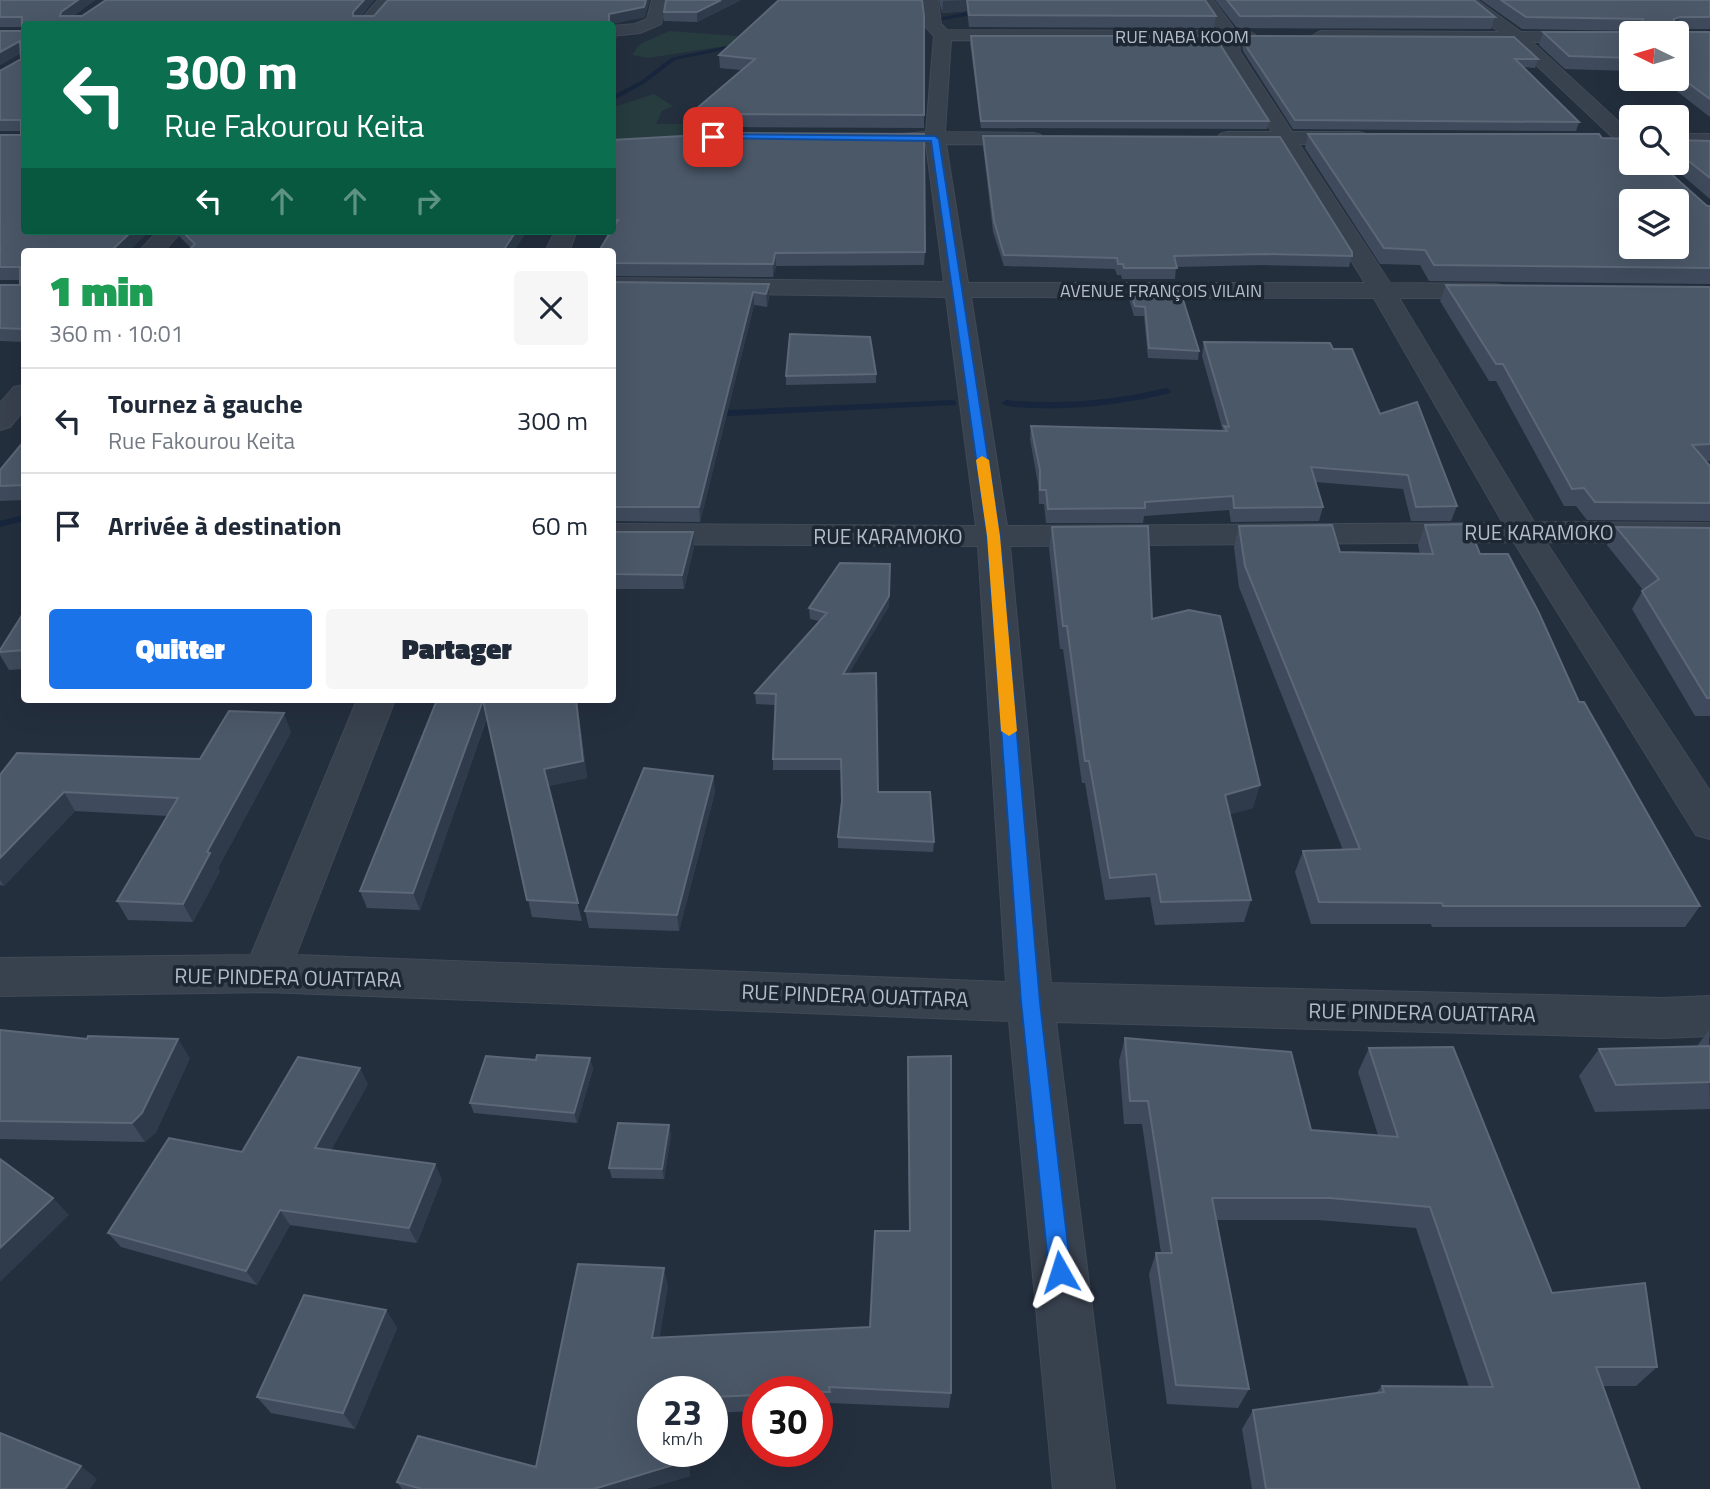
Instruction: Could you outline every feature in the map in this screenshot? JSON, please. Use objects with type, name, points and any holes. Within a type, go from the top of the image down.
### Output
[{"type":"street","points":[[368,21],[387,0]]},
{"type":"street","points":[[616,31],[639,29],[655,21],[660,0]]},
{"type":"street","points":[[1205,0],[1231,36],[1231,52],[1283,138],[1381,289],[1524,531],[1710,824]]},
{"type":"street","points":[[1467,0],[1516,36],[1619,132]]},
{"type":"street","points":[[934,18],[935,139],[993,536],[1030,1002],[1084,1489]]},
{"type":"street","name":"RUE NABA KOOM","points":[[934,18],[1231,36],[1272,36]]},
{"type":"street","points":[[1299,36],[1619,37]]},
{"type":"street","points":[[896,138],[1060,138]]},
{"type":"street","points":[[1214,138],[1379,138]]},
{"type":"street","points":[[1599,140],[1619,141]]},
{"type":"street","points":[[1689,140],[1710,140]]},
{"type":"street","points":[[154,248],[167,235]]},
{"type":"street","name":"AVENUE FRANÇOIS VILAIN","points":[[616,285],[958,290],[1518,291]]},
{"type":"street","points":[[0,421],[21,396]]},
{"type":"street","name":"RUE KARAMOKO","points":[[616,534],[993,536],[1524,531],[1710,533]]},
{"type":"street","points":[[266,973],[375,703]]},
{"type":"street","name":"RUE PINDERA OUATTARA","points":[[0,977],[266,973],[1030,1002],[1663,1018],[1710,1016]]},
{"type":"green space","points":[[669,31],[738,36],[751,42],[648,58],[632,55],[640,44]]},
{"type":"green space","points":[[654,94],[673,106],[662,111],[656,124],[727,124],[731,138],[616,147],[616,106]]},
{"type":"building","points":[[0,0],[78,0],[61,12],[60,16],[82,16],[106,0],[364,0],[353,12],[353,16],[374,16],[388,0],[646,0],[644,7],[609,14],[609,21],[22,21],[22,17],[0,17]]},
{"type":"building","points":[[666,0],[721,0],[697,12],[664,12]]},
{"type":"building","points":[[779,0],[922,0],[924,115],[688,116],[755,59],[719,55]]},
{"type":"building","points":[[967,0],[1205,0],[1216,16],[969,15]]},
{"type":"building","points":[[1227,0],[1474,0],[1495,17],[1240,16]]},
{"type":"building","points":[[1501,0],[1710,0],[1710,17],[1680,17],[1674,21],[1526,17]]},
{"type":"building","points":[[0,31],[21,31],[21,59],[20,41],[0,52]]},
{"type":"building","points":[[1543,32],[1619,32],[1619,58],[1569,56]]},
{"type":"building","points":[[1689,32],[1710,32],[1710,99],[1689,84]]},
{"type":"building","points":[[971,36],[1221,36],[1221,46],[1269,121],[981,121]]},
{"type":"building","points":[[1243,36],[1514,37],[1538,59],[1515,59],[1579,122],[1295,120],[1244,43]]},
{"type":"building","points":[[21,59],[21,120],[0,120],[0,71]]},
{"type":"building","points":[[736,133],[924,134],[925,252],[775,253],[773,264],[616,263],[616,248],[601,248],[609,235],[616,235],[616,140]]},
{"type":"building","points":[[1308,134],[1599,134],[1602,138],[1619,139],[1619,175],[1672,175],[1688,189],[1619,189],[1619,259],[1689,259],[1689,190],[1710,206],[1710,268],[1434,265],[1425,250],[1384,248]]},
{"type":"building","points":[[0,135],[21,135],[21,235],[128,235],[114,248],[21,248],[21,329],[0,328],[0,285],[20,285],[20,267],[0,267]]},
{"type":"building","points":[[983,136],[1280,137],[1352,256],[1174,256],[1177,268],[1124,268],[1123,264],[1118,264],[1117,258],[1004,255],[994,221]]},
{"type":"building","points":[[1689,140],[1710,141],[1710,178],[1689,161]]},
{"type":"building","points":[[186,235],[513,235],[505,248],[191,248],[195,244]]},
{"type":"building","points":[[616,282],[769,284],[766,294],[753,292],[699,507],[616,507]]},
{"type":"building","points":[[1446,285],[1710,287],[1710,444],[1692,445],[1710,466],[1710,503],[1595,502],[1584,488],[1572,489],[1503,364],[1496,364]]},
{"type":"building","points":[[1130,290],[1180,290],[1199,351],[1149,348],[1145,307],[1135,306]]},
{"type":"building","points":[[790,334],[870,337],[876,374],[786,376]]},
{"type":"building","points":[[1204,342],[1330,343],[1333,349],[1352,349],[1380,414],[1417,402],[1457,506],[1416,507],[1408,475],[1311,467],[1323,507],[1234,508],[1233,496],[1145,502],[1145,508],[1048,509],[1046,490],[1040,490],[1040,470],[1031,426],[1227,431],[1224,426],[1229,427]]},
{"type":"building","points":[[21,445],[21,485],[0,486],[0,470]]},
{"type":"building","points":[[1468,524],[1480,554],[1508,554],[1539,613],[1579,702],[1584,702],[1700,906],[1443,906],[1442,903],[1319,902],[1303,851],[1360,849],[1245,566],[1239,526],[1332,525],[1340,552],[1433,554],[1425,525]]},
{"type":"building","points":[[1148,526],[1152,619],[1189,610],[1220,616],[1260,785],[1225,795],[1251,900],[1161,902],[1156,874],[1110,878],[1089,761],[1085,761],[1067,626],[1063,626],[1052,527]]},
{"type":"building","points":[[1616,527],[1710,528],[1710,698],[1707,698],[1642,591],[1659,579]]},
{"type":"building","points":[[616,532],[693,532],[682,575],[616,574]]},
{"type":"building","points":[[840,563],[890,564],[889,596],[843,674],[876,673],[878,792],[930,792],[934,842],[838,837],[842,801],[841,759],[773,759],[776,694],[755,693],[827,613],[809,608]]},
{"type":"building","points":[[21,617],[21,650],[0,650]]},
{"type":"building","points":[[436,703],[482,703],[413,893],[360,891]]},
{"type":"building","points":[[484,703],[576,703],[583,761],[544,769],[578,903],[527,900]]},
{"type":"building","points":[[229,711],[284,713],[207,852],[210,853],[183,904],[117,901],[178,798],[64,792],[0,858],[0,775],[17,753],[200,759]]},
{"type":"building","points":[[644,768],[713,776],[677,915],[585,911]]},
{"type":"building","points":[[0,1030],[87,1039],[88,1036],[178,1039],[142,1113],[132,1123],[0,1121]]},
{"type":"building","points":[[1125,1038],[1291,1052],[1311,1130],[1398,1137],[1369,1048],[1453,1047],[1552,1293],[1645,1283],[1657,1367],[1596,1367],[1640,1489],[1266,1489],[1253,1410],[1384,1392],[1382,1386],[1493,1387],[1430,1207],[1330,1198],[1212,1198],[1249,1389],[1176,1385],[1156,1253],[1172,1253],[1148,1101],[1130,1101]]},
{"type":"building","points":[[1710,1046],[1710,1082],[1616,1085],[1599,1049]]},
{"type":"building","points":[[537,1055],[590,1058],[574,1113],[470,1103],[486,1056],[536,1060]]},
{"type":"building","points":[[951,1056],[951,1393],[833,1387],[833,1376],[742,1376],[742,1396],[728,1396],[728,1376],[637,1376],[637,1467],[666,1467],[594,1489],[422,1489],[397,1482],[418,1436],[536,1467],[578,1264],[664,1268],[652,1338],[870,1327],[875,1231],[910,1231],[908,1057]]},
{"type":"building","points":[[298,1057],[360,1068],[315,1148],[435,1164],[409,1228],[280,1210],[246,1271],[108,1233],[169,1138],[242,1152]]},
{"type":"building","points":[[618,1123],[669,1125],[662,1169],[609,1168]]},
{"type":"building","points":[[0,1159],[53,1198],[0,1248]]},
{"type":"building","points":[[304,1295],[386,1310],[343,1413],[257,1397]]},
{"type":"building","points":[[0,1433],[81,1466],[65,1489],[0,1489]]},
{"type":"waterway","points":[[922,22],[969,14],[1009,0]]},
{"type":"waterway","points":[[616,97],[643,82],[673,59],[746,44]]},
{"type":"waterway","points":[[1006,403],[1087,405],[1166,391]]},
{"type":"waterway","points":[[709,414],[952,403]]},
{"type":"waterway","points":[[0,524],[21,519]]},
{"type":"slow traffic","points":[[982,460],[993,536],[1009,731]]},
{"type":"route","points":[[713,137],[935,139],[993,536],[1030,1002],[1060,1272]]}]
